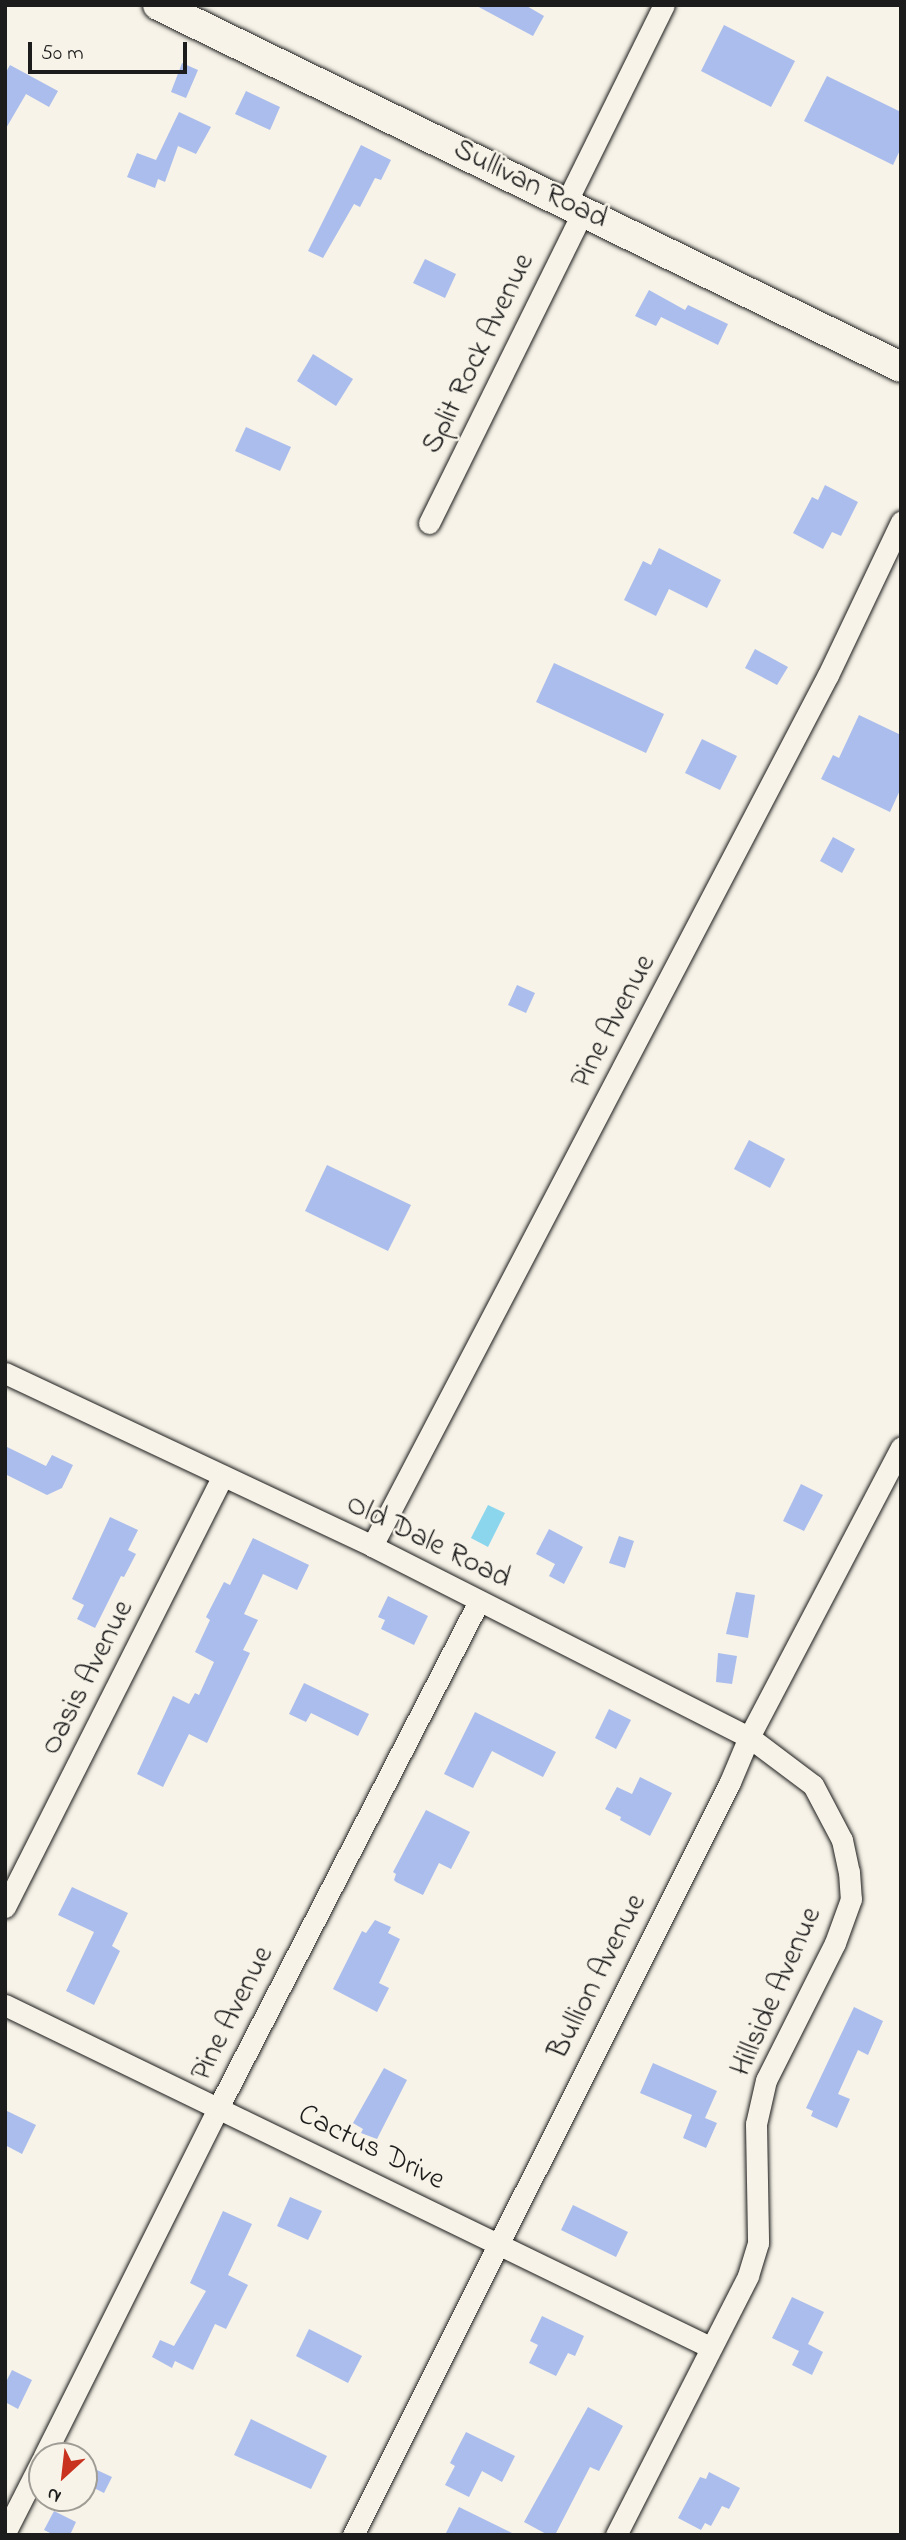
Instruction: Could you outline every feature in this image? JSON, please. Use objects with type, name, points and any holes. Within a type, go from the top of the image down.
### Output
[{"type":"street","name":"Sullivan Road","points":[[158,5],[901,367]]},
{"type":"street","name":"Split Rock Avenue","points":[[429,523],[575,207],[664,5]]},
{"type":"street","name":"Pine Avenue","points":[[372,1546],[810,710],[901,522]]},
{"type":"street","name":"Old Dale Road","points":[[5,1373],[372,1546],[748,1737],[813,1785]]},
{"type":"street","name":"Bullion Avenue","points":[[353,2535],[497,2242],[730,1782],[748,1737],[901,1448]]},
{"type":"street","name":"Oasis Avenue","points":[[5,1907],[223,1476]]},
{"type":"street","name":"Pine Avenue","points":[[51,2442],[218,2108],[479,1601]]},
{"type":"street","name":"Hillside Avenue","points":[[617,2535],[748,2276],[758,2243],[756,2124],[766,2080],[835,1943],[851,1899],[842,1840],[813,1785]]},
{"type":"street","name":"Cactus Drive","points":[[5,2005],[710,2347]]},
{"type":"street","name":"Pine Avenue","points":[[5,2533],[28,2488]]},
{"type":"water","points":[[488,1505],[505,1513],[488,1547],[471,1538]]},
{"type":"building","points":[[475,5],[525,5],[544,16],[533,36]]},
{"type":"building","points":[[724,25],[795,61],[771,107],[701,71]]},
{"type":"building","points":[[182,63],[198,70],[186,98],[171,92]]},
{"type":"building","points":[[10,65],[58,91],[49,107],[26,94],[5,130],[5,74]]},
{"type":"building","points":[[827,76],[901,112],[901,148],[893,165],[804,121]]},
{"type":"building","points":[[246,91],[280,107],[270,130],[235,114]]},
{"type":"building","points":[[179,112],[211,127],[196,154],[178,146],[165,182],[158,179],[155,188],[127,177],[137,153],[156,160]]},
{"type":"building","points":[[361,145],[391,160],[381,180],[375,178],[360,207],[354,204],[323,258],[308,251]]},
{"type":"building","points":[[425,259],[456,274],[445,298],[413,283]]},
{"type":"building","points":[[649,290],[685,310],[688,305],[728,324],[718,345],[661,317],[656,326],[635,316]]},
{"type":"building","points":[[313,354],[353,379],[336,406],[297,381]]},
{"type":"building","points":[[246,427],[291,447],[280,471],[235,451]]},
{"type":"building","points":[[825,485],[858,502],[841,536],[832,532],[823,549],[793,533],[812,497],[818,500]]},
{"type":"building","points":[[659,548],[721,580],[707,608],[669,589],[656,616],[624,600],[643,561],[651,565]]},
{"type":"building","points":[[755,649],[788,667],[777,685],[745,668]]},
{"type":"building","points":[[554,663],[664,714],[646,753],[536,702]]},
{"type":"building","points":[[859,715],[901,735],[901,788],[890,812],[821,779],[833,755],[839,758]]},
{"type":"building","points":[[702,739],[737,756],[720,790],[685,773]]},
{"type":"building","points":[[833,837],[855,849],[842,873],[820,861]]},
{"type":"building","points":[[517,985],[535,993],[526,1013],[508,1005]]},
{"type":"building","points":[[749,1140],[785,1159],[770,1188],[734,1169]]},
{"type":"building","points":[[327,1165],[411,1205],[388,1251],[305,1211]]},
{"type":"building","points":[[5,1446],[46,1466],[52,1455],[73,1465],[62,1488],[47,1495],[5,1474]]},
{"type":"building","points":[[801,1484],[823,1495],[804,1531],[783,1521]]},
{"type":"building","points":[[110,1517],[138,1530],[128,1550],[136,1554],[124,1577],[121,1576],[95,1628],[77,1619],[84,1605],[72,1599]]},
{"type":"building","points":[[549,1529],[583,1547],[564,1584],[549,1576],[555,1564],[536,1554]]},
{"type":"building","points":[[619,1536],[634,1541],[625,1568],[609,1563]]},
{"type":"building","points":[[253,1538],[309,1565],[297,1590],[263,1574],[244,1614],[258,1620],[243,1650],[250,1653],[207,1743],[189,1734],[163,1787],[137,1774],[173,1696],[189,1704],[195,1693],[199,1695],[214,1662],[195,1652],[210,1620],[206,1617],[224,1582],[230,1585]]},
{"type":"building","points":[[736,1592],[755,1595],[748,1638],[726,1634]]},
{"type":"building","points":[[388,1596],[428,1616],[414,1645],[381,1629],[385,1620],[378,1617]]},
{"type":"building","points":[[718,1653],[737,1656],[732,1684],[716,1682]]},
{"type":"building","points":[[304,1683],[369,1714],[358,1736],[311,1713],[306,1722],[289,1714]]},
{"type":"building","points":[[609,1709],[631,1720],[616,1749],[595,1738]]},
{"type":"building","points":[[475,1712],[556,1752],[543,1777],[492,1751],[473,1788],[444,1774]]},
{"type":"building","points":[[640,1777],[672,1793],[650,1836],[605,1809],[617,1787],[632,1794]]},
{"type":"building","points":[[426,1810],[470,1832],[451,1869],[439,1863],[423,1895],[396,1882],[396,1874],[393,1872]]},
{"type":"building","points":[[72,1887],[128,1913],[112,1946],[120,1951],[94,2005],[66,1991],[94,1932],[58,1915]]},
{"type":"building","points":[[375,1920],[391,1927],[388,1933],[400,1939],[379,1983],[389,1988],[377,2012],[333,1989],[362,1931],[366,1933]]},
{"type":"building","points":[[854,2007],[883,2021],[868,2055],[858,2050],[838,2094],[850,2099],[837,2128],[811,2116],[813,2111],[806,2108]]},
{"type":"building","points":[[653,2063],[717,2091],[705,2118],[717,2123],[706,2148],[683,2138],[692,2115],[640,2093]]},
{"type":"building","points":[[384,2068],[407,2080],[377,2139],[361,2133],[363,2129],[353,2123]]},
{"type":"building","points":[[5,2110],[36,2125],[22,2154],[5,2145]]},
{"type":"building","points":[[290,2197],[322,2211],[308,2240],[277,2226]]},
{"type":"building","points":[[573,2205],[628,2232],[616,2257],[561,2230]]},
{"type":"building","points":[[223,2211],[252,2224],[228,2275],[248,2285],[226,2329],[215,2324],[193,2370],[175,2361],[172,2368],[152,2357],[160,2340],[174,2346],[206,2291],[190,2283]]},
{"type":"building","points":[[792,2297],[824,2312],[808,2344],[823,2352],[812,2375],[792,2365],[799,2351],[772,2338]]},
{"type":"building","points":[[542,2316],[584,2336],[575,2356],[568,2353],[556,2376],[529,2363],[538,2345],[530,2341]]},
{"type":"building","points":[[309,2329],[362,2356],[348,2383],[296,2356]]},
{"type":"building","points":[[12,2370],[32,2380],[18,2409],[5,2402],[5,2384]]},
{"type":"building","points":[[588,2407],[623,2426],[599,2471],[590,2467],[555,2535],[548,2535],[524,2522]]},
{"type":"building","points":[[251,2419],[327,2456],[311,2489],[234,2455]]},
{"type":"building","points":[[466,2432],[515,2456],[502,2482],[482,2471],[469,2497],[445,2485],[455,2466],[450,2463]]},
{"type":"building","points":[[98,2470],[112,2477],[104,2493],[98,2490]]},
{"type":"building","points":[[709,2472],[740,2488],[729,2509],[722,2506],[711,2526],[705,2523],[701,2530],[678,2518],[700,2477],[706,2479]]},
{"type":"building","points":[[459,2507],[516,2535],[445,2535]]},
{"type":"building","points":[[53,2512],[76,2522],[70,2535],[54,2535],[44,2530]]}]
